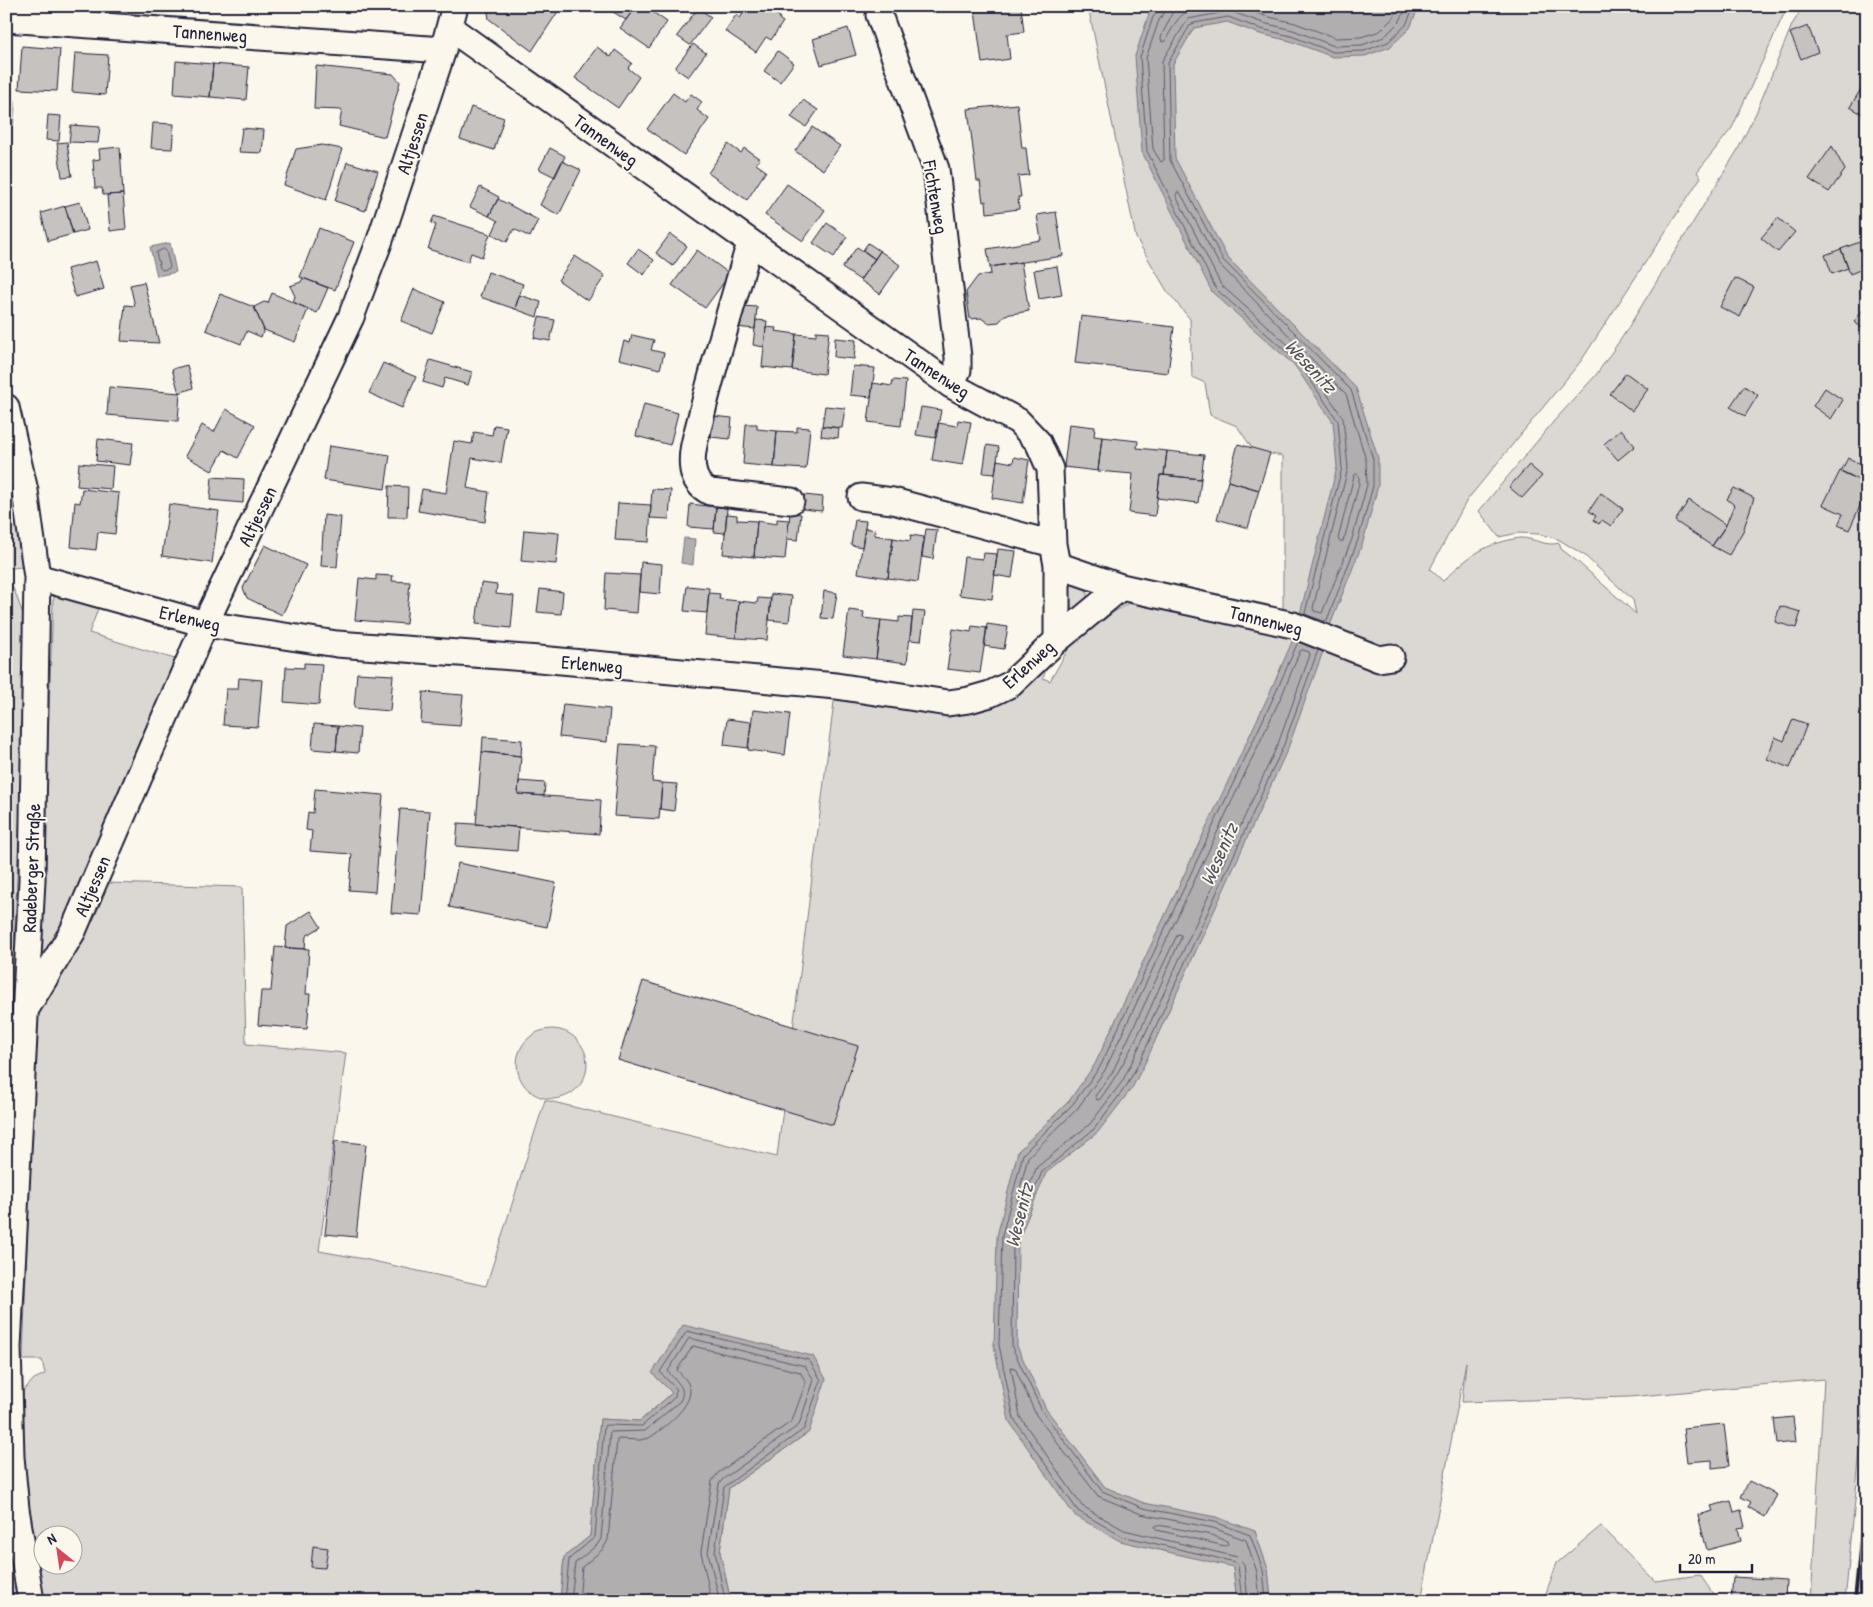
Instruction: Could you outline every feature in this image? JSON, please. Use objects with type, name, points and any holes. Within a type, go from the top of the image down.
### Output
[{"type":"street","name":"Fichtenweg","points":[[878,15],[936,169],[958,357],[958,370],[951,385]]},
{"type":"street","name":"Tannenweg","points":[[6,19],[449,28],[951,385],[1018,422],[1038,442],[1050,469],[1055,554],[1121,587],[1293,625],[1379,659],[1391,657]]},
{"type":"street","name":"Altjessen","points":[[24,1011],[73,932],[205,624],[352,317],[380,240],[449,28]]},
{"type":"street","points":[[751,243],[706,398],[693,454],[693,469],[695,479],[700,487],[710,492],[792,501]]},
{"type":"street","name":"Radeberger Straße","points":[[6,407],[25,491],[37,577],[32,880],[8,1347],[11,1457],[16,1509],[31,1601]]},
{"type":"street","points":[[861,498],[893,501],[1055,554]]},
{"type":"street","name":"Erlenweg","points":[[37,577],[205,624],[337,644],[539,659],[836,686],[948,702],[969,700],[1011,684],[1057,640],[1055,554]]},
{"type":"street","points":[[1057,640],[1121,587]]},
{"type":"shaded area","points":[[1088,6],[1789,6],[1732,128],[1697,172],[1701,177],[1581,361],[1467,500],[1430,569],[1443,581],[1471,556],[1496,544],[1521,538],[1549,544],[1559,543],[1561,549],[1636,614],[1633,600],[1584,555],[1558,539],[1539,534],[1518,533],[1499,537],[1479,511],[1554,421],[1596,375],[1623,336],[1737,151],[1756,113],[1792,25],[1803,6],[1867,6],[1867,1380],[1845,1601],[1811,1601],[1824,1379],[1629,1397],[1462,1402],[1466,1362],[1421,1601],[1271,1601],[1268,1569],[1233,1567],[1237,1601],[724,1601],[730,1597],[720,1552],[729,1488],[809,1432],[672,1393],[640,1421],[600,1419],[590,1536],[564,1557],[560,1601],[44,1601],[39,1574],[82,1574],[82,1524],[32,1524],[32,1535],[28,1513],[24,1458],[23,1391],[34,1379],[45,1374],[42,1360],[23,1360],[35,1014],[106,883],[242,887],[246,1044],[346,1053],[319,1251],[486,1286],[545,1100],[777,1157],[836,686],[969,700],[1057,640],[1043,678],[1050,681],[1070,646],[1114,612],[1134,600],[1283,614],[1283,456],[1254,451],[1237,426],[1210,415],[1205,383],[1192,377],[1190,319],[1167,291],[1136,238]]},
{"type":"shaded area","points":[[6,459],[23,540],[22,567],[13,568],[6,567]]},
{"type":"shaded area","points":[[6,580],[9,581],[15,592],[24,617],[26,672],[6,1130]]},
{"type":"shaded area","points":[[1070,582],[1084,585],[1087,593],[1086,600],[1075,614],[1071,606]]},
{"type":"shaded area","points":[[58,591],[101,601],[89,633],[178,660],[50,954],[40,957],[53,600]]},
{"type":"shaded area","points":[[552,1029],[565,1032],[577,1039],[584,1051],[587,1064],[584,1077],[577,1089],[565,1096],[552,1099],[539,1096],[527,1089],[520,1077],[517,1064],[520,1051],[527,1039],[539,1032]]},
{"type":"shaded area","points":[[1601,1526],[1655,1581],[1700,1575],[1713,1594],[1714,1601],[1543,1601],[1557,1563]]},
{"type":"shaded area","points":[[6,1536],[18,1601],[6,1601]]},
{"type":"water","name":"Wesenitz","points":[[1156,6],[1419,6],[1410,28],[1390,47],[1365,56],[1333,57],[1290,41],[1260,34],[1227,22],[1194,28],[1173,64],[1175,158],[1227,257],[1356,388],[1378,458],[1378,486],[1363,542],[1329,628],[1299,618],[1337,467],[1333,422],[1295,366],[1212,292],[1142,152],[1135,56],[1149,14]]},
{"type":"water","points":[[170,243],[176,272],[157,276],[150,247]]},
{"type":"water","points":[[684,538],[695,539],[693,565],[681,563]]},
{"type":"water","name":"Wesenitz","points":[[1295,635],[1325,646],[1288,748],[1146,1061],[1132,1088],[1098,1132],[1046,1173],[1018,1241],[1017,1346],[1046,1409],[1105,1487],[1144,1503],[1216,1517],[1255,1531],[1268,1569],[1271,1601],[1237,1601],[1233,1567],[1120,1541],[1074,1515],[1009,1421],[994,1346],[997,1236],[1018,1151],[1069,1101],[1095,1064]]},
{"type":"water","points":[[683,1325],[813,1356],[826,1379],[809,1432],[729,1488],[720,1552],[730,1598],[724,1601],[560,1601],[564,1557],[590,1536],[600,1419],[640,1421],[672,1393],[652,1373]]},
{"type":"building","points":[[487,6],[554,6],[559,10],[532,51],[489,19]]},
{"type":"building","points":[[612,6],[636,6],[626,20],[610,10]]},
{"type":"building","points":[[636,6],[644,6],[667,22],[649,48],[620,28]]},
{"type":"building","points":[[644,6],[657,6],[653,12]]},
{"type":"building","points":[[748,6],[765,6],[780,17],[779,19],[783,22],[771,40],[766,37],[756,52],[725,31],[736,15],[740,18]]},
{"type":"building","points":[[985,6],[1021,6],[1024,32],[1007,34],[1010,59],[982,63],[975,11],[986,10]]},
{"type":"building","points":[[698,8],[711,17],[690,45],[677,36]]},
{"type":"building","points":[[1808,26],[1818,52],[1801,59],[1790,33]]},
{"type":"building","points":[[848,28],[856,55],[821,65],[813,39]]},
{"type":"building","points":[[693,44],[706,53],[688,77],[675,68]]},
{"type":"building","points":[[22,46],[60,49],[57,91],[19,89]]},
{"type":"building","points":[[597,47],[611,57],[615,50],[632,63],[628,68],[639,77],[618,108],[575,78]]},
{"type":"building","points":[[778,51],[794,63],[780,82],[764,71]]},
{"type":"building","points":[[75,53],[108,55],[105,95],[72,92]]},
{"type":"building","points":[[176,61],[213,64],[210,97],[174,94]]},
{"type":"building","points":[[213,64],[249,67],[246,100],[210,97]]},
{"type":"building","points":[[316,66],[393,74],[400,82],[385,137],[339,126],[342,110],[314,109]]},
{"type":"building","points":[[1864,84],[1867,86],[1867,117],[1850,107]]},
{"type":"building","points":[[673,93],[685,102],[691,94],[702,102],[697,110],[709,119],[684,155],[647,129]]},
{"type":"building","points":[[803,100],[818,110],[806,127],[791,117]]},
{"type":"building","points":[[6,101],[15,102],[13,126],[6,125]]},
{"type":"building","points":[[1017,104],[1022,148],[1026,148],[1029,175],[1018,176],[1021,197],[1018,197],[1019,209],[987,213],[986,201],[983,202],[980,181],[977,181],[968,109]]},
{"type":"building","points":[[471,107],[504,118],[494,150],[460,139]]},
{"type":"building","points":[[48,115],[61,116],[59,141],[46,140]]},
{"type":"building","points":[[153,123],[174,124],[172,149],[151,148]]},
{"type":"building","points":[[71,125],[100,127],[98,143],[69,142]]},
{"type":"building","points":[[812,127],[840,146],[823,170],[795,151]]},
{"type":"building","points":[[242,128],[264,130],[262,153],[239,152]]},
{"type":"building","points":[[67,142],[72,176],[62,177],[57,143]]},
{"type":"building","points":[[728,144],[741,153],[744,148],[760,159],[756,164],[766,171],[747,200],[708,173]]},
{"type":"building","points":[[322,145],[342,149],[326,200],[284,185],[296,149]]},
{"type":"building","points":[[1832,146],[1845,170],[1829,192],[1809,179]]},
{"type":"building","points":[[120,147],[123,194],[103,195],[102,188],[95,188],[93,160],[100,159],[99,149]]},
{"type":"building","points":[[550,148],[565,156],[555,177],[539,169]]},
{"type":"building","points":[[562,161],[581,170],[559,215],[540,205]]},
{"type":"building","points":[[347,162],[378,171],[365,211],[335,201]]},
{"type":"building","points":[[787,184],[825,210],[803,241],[765,215]]},
{"type":"building","points":[[480,187],[499,197],[489,216],[470,207]]},
{"type":"building","points":[[123,194],[126,229],[110,231],[107,195]]},
{"type":"building","points":[[498,199],[538,220],[530,237],[514,229],[507,242],[492,234],[498,221],[489,216]]},
{"type":"building","points":[[80,202],[88,230],[73,234],[65,206]]},
{"type":"building","points":[[65,206],[73,234],[48,241],[41,213]]},
{"type":"building","points":[[1056,212],[1063,256],[990,267],[987,249],[1041,240],[1037,215]]},
{"type":"building","points":[[434,216],[490,234],[482,257],[471,253],[468,262],[428,249],[436,225],[431,223]]},
{"type":"building","points":[[1778,218],[1795,232],[1778,252],[1761,238]]},
{"type":"building","points":[[827,223],[847,237],[834,257],[813,243]]},
{"type":"building","points":[[319,228],[354,242],[335,290],[300,277]]},
{"type":"building","points":[[670,234],[687,246],[673,266],[656,253]]},
{"type":"building","points":[[1865,240],[1867,267],[1850,274],[1841,249]]},
{"type":"building","points":[[868,243],[880,251],[875,259],[863,250]]},
{"type":"building","points":[[857,247],[875,259],[860,280],[842,268]]},
{"type":"building","points":[[638,249],[654,260],[644,275],[628,263]]},
{"type":"building","points":[[1841,249],[1848,268],[1832,274],[1825,255]]},
{"type":"building","points":[[697,250],[730,274],[705,308],[672,285]]},
{"type":"building","points":[[880,251],[900,265],[880,294],[860,280]]},
{"type":"building","points":[[575,256],[605,276],[588,301],[558,280]]},
{"type":"building","points":[[96,261],[104,289],[75,297],[67,269]]},
{"type":"building","points":[[1021,262],[1029,311],[1005,315],[999,322],[988,323],[981,318],[970,319],[966,292],[978,276],[991,274],[990,267]]},
{"type":"building","points":[[1057,266],[1062,295],[1039,299],[1034,270]]},
{"type":"building","points":[[488,272],[523,284],[515,309],[480,297]]},
{"type":"building","points":[[303,278],[328,288],[317,313],[293,302],[295,296],[290,286],[301,282]]},
{"type":"building","points":[[1735,278],[1754,287],[1740,317],[1720,307]]},
{"type":"building","points":[[144,282],[159,343],[121,341],[125,305],[135,306],[130,285]]},
{"type":"building","points":[[414,289],[445,302],[432,333],[401,321]]},
{"type":"building","points":[[272,293],[308,309],[295,342],[264,330],[254,307],[264,302],[268,303]]},
{"type":"building","points":[[220,294],[254,307],[264,330],[261,337],[247,331],[241,344],[206,330]]},
{"type":"building","points":[[519,295],[541,302],[537,317],[515,309]]},
{"type":"building","points":[[1867,304],[1867,331],[1854,322]]},
{"type":"building","points":[[741,306],[757,307],[755,329],[735,327]]},
{"type":"building","points":[[1081,316],[1174,327],[1168,373],[1075,363]]},
{"type":"building","points":[[539,317],[555,320],[550,341],[534,338]]},
{"type":"building","points":[[756,320],[767,321],[764,347],[753,345]]},
{"type":"building","points":[[766,327],[776,328],[775,331],[796,334],[792,370],[762,367]]},
{"type":"building","points":[[816,331],[829,332],[824,374],[792,370],[796,334],[816,336]]},
{"type":"building","points":[[632,335],[654,340],[651,350],[664,353],[660,369],[619,359],[624,341],[630,343]]},
{"type":"building","points":[[835,338],[856,340],[854,359],[834,357]]},
{"type":"building","points":[[430,360],[472,372],[468,385],[445,378],[442,388],[423,382]]},
{"type":"building","points":[[383,363],[416,377],[402,408],[369,393]]},
{"type":"building","points":[[187,365],[193,388],[179,393],[172,369]]},
{"type":"building","points":[[853,366],[875,368],[871,397],[850,395]]},
{"type":"building","points":[[1626,373],[1648,389],[1632,411],[1610,394]]},
{"type":"building","points":[[893,380],[906,381],[901,426],[868,422],[873,383],[892,386]]},
{"type":"building","points":[[1744,386],[1758,395],[1745,416],[1730,407]]},
{"type":"building","points":[[109,387],[180,393],[178,421],[107,415]]},
{"type":"building","points":[[1825,388],[1843,400],[1831,419],[1813,406]]},
{"type":"building","points":[[644,404],[678,413],[670,445],[636,436]]},
{"type":"building","points":[[825,406],[845,408],[842,428],[822,426]]},
{"type":"building","points":[[921,407],[941,410],[936,438],[916,435]]},
{"type":"building","points":[[226,409],[255,425],[238,458],[224,450],[212,471],[185,456],[202,425],[214,432]]},
{"type":"building","points":[[713,416],[732,418],[730,439],[711,437]]},
{"type":"building","points":[[958,420],[971,422],[963,465],[932,460],[938,423],[957,426]]},
{"type":"building","points":[[746,424],[757,424],[757,429],[777,431],[774,467],[743,464]]},
{"type":"building","points":[[1069,424],[1095,427],[1094,436],[1102,437],[1098,471],[1064,467]]},
{"type":"building","points":[[494,425],[507,427],[501,463],[472,458],[467,488],[489,492],[485,522],[418,511],[422,489],[446,493],[454,441],[472,444],[474,432],[492,435]]},
{"type":"building","points":[[822,426],[839,428],[838,438],[821,436]]},
{"type":"building","points":[[797,427],[810,428],[806,469],[774,467],[777,431],[797,432]]},
{"type":"building","points":[[1621,429],[1635,446],[1618,460],[1604,444]]},
{"type":"building","points":[[1102,437],[1138,441],[1137,448],[1167,451],[1164,475],[1160,475],[1155,516],[1129,513],[1133,474],[1098,471]]},
{"type":"building","points":[[98,439],[133,443],[130,465],[96,461]]},
{"type":"building","points":[[1238,444],[1270,453],[1259,490],[1228,481]]},
{"type":"building","points":[[987,445],[999,447],[995,474],[983,473]]},
{"type":"building","points":[[329,446],[390,455],[385,489],[324,480]]},
{"type":"building","points":[[1167,451],[1204,455],[1201,479],[1164,475]]},
{"type":"building","points":[[1014,457],[1029,460],[1023,503],[992,498],[997,460],[1013,463]]},
{"type":"building","points":[[1848,458],[1865,466],[1858,479],[1841,471]]},
{"type":"building","points":[[79,463],[113,466],[111,489],[77,486]]},
{"type":"building","points":[[1529,465],[1542,476],[1522,498],[1509,487]]},
{"type":"building","points":[[1840,471],[1867,484],[1867,507],[1861,504],[1849,530],[1838,525],[1843,514],[1823,505]]},
{"type":"building","points":[[1160,475],[1201,479],[1198,503],[1157,498]]},
{"type":"building","points":[[212,477],[244,479],[243,503],[210,500]]},
{"type":"building","points":[[1228,481],[1259,490],[1248,528],[1217,519]]},
{"type":"building","points":[[389,486],[408,487],[407,517],[388,517]]},
{"type":"building","points":[[1734,488],[1754,498],[1743,531],[1729,555],[1712,546],[1726,525],[1734,505],[1727,499]]},
{"type":"building","points":[[82,489],[119,493],[115,534],[98,532],[96,550],[71,547],[75,502],[80,503]]},
{"type":"building","points":[[652,489],[671,490],[669,519],[650,518]]},
{"type":"building","points":[[1601,493],[1623,509],[1611,526],[1602,520],[1599,524],[1593,520],[1596,516],[1589,511]]},
{"type":"building","points":[[804,495],[823,497],[822,511],[802,509]]},
{"type":"building","points":[[1689,500],[1726,525],[1712,546],[1675,521]]},
{"type":"building","points":[[618,503],[651,505],[649,542],[615,540]]},
{"type":"building","points":[[169,504],[219,511],[212,563],[162,556]]},
{"type":"building","points":[[690,504],[716,507],[714,529],[688,527]]},
{"type":"building","points":[[716,507],[727,508],[725,533],[714,532]]},
{"type":"building","points":[[790,513],[801,514],[798,540],[787,539]]},
{"type":"building","points":[[727,514],[737,515],[737,520],[757,521],[754,557],[723,554]]},
{"type":"building","points":[[324,515],[341,517],[337,567],[321,566]]},
{"type":"building","points":[[777,519],[789,520],[785,559],[754,557],[757,521],[777,524]]},
{"type":"building","points":[[855,520],[866,521],[862,547],[851,545]]},
{"type":"building","points":[[865,528],[875,530],[874,535],[893,538],[888,578],[858,573]]},
{"type":"building","points":[[926,529],[937,530],[933,559],[922,557]]},
{"type":"building","points":[[524,530],[559,533],[556,564],[521,561]]},
{"type":"building","points":[[911,535],[924,537],[918,582],[888,578],[893,538],[910,541]]},
{"type":"building","points":[[265,545],[306,565],[282,615],[247,598],[243,588]]},
{"type":"building","points":[[998,549],[1016,551],[1012,578],[994,575]]},
{"type":"building","points":[[984,553],[997,554],[992,599],[959,595],[964,557],[983,559]]},
{"type":"building","points":[[641,562],[662,564],[660,594],[639,592]]},
{"type":"building","points":[[606,573],[640,575],[637,613],[604,610]]},
{"type":"building","points":[[376,575],[393,576],[392,581],[410,582],[406,624],[355,620],[359,578],[376,580]]},
{"type":"building","points":[[481,583],[497,585],[496,594],[514,596],[511,628],[476,624]]},
{"type":"building","points":[[687,586],[709,588],[707,613],[684,611]]},
{"type":"building","points":[[540,589],[563,592],[561,614],[537,612]]},
{"type":"building","points":[[824,591],[837,593],[833,619],[821,618]]},
{"type":"building","points":[[709,593],[720,594],[719,599],[739,601],[736,638],[705,635]]},
{"type":"building","points":[[771,594],[792,596],[789,622],[769,620]]},
{"type":"building","points":[[758,598],[771,599],[767,640],[736,638],[739,601],[757,603]]},
{"type":"building","points":[[1780,606],[1801,612],[1796,628],[1775,622]]},
{"type":"building","points":[[849,610],[864,612],[863,618],[881,620],[876,659],[843,655]]},
{"type":"building","points":[[913,611],[925,612],[921,641],[910,640]]},
{"type":"building","points":[[899,617],[912,618],[907,663],[876,659],[881,620],[899,622]]},
{"type":"building","points":[[987,624],[1008,627],[1004,649],[984,646]]},
{"type":"building","points":[[972,626],[987,628],[980,673],[947,669],[953,629],[971,632]]},
{"type":"building","points":[[304,663],[322,664],[319,705],[284,702],[286,667],[304,668]]},
{"type":"building","points":[[357,673],[393,675],[390,711],[354,708]]},
{"type":"building","points":[[239,678],[262,680],[258,727],[223,725],[226,689],[238,689]]},
{"type":"building","points":[[423,692],[463,695],[460,726],[421,723]]},
{"type":"building","points":[[563,704],[610,709],[607,742],[559,737]]},
{"type":"building","points":[[753,710],[790,714],[785,755],[748,750]]},
{"type":"building","points":[[727,719],[751,722],[748,748],[724,745]]},
{"type":"building","points":[[1793,719],[1807,724],[1790,768],[1767,759],[1775,737],[1784,741]]},
{"type":"building","points":[[314,724],[338,726],[336,751],[312,749]]},
{"type":"building","points":[[338,726],[360,728],[358,753],[336,751]]},
{"type":"building","points":[[483,737],[522,740],[521,756],[482,752]]},
{"type":"building","points":[[620,744],[655,746],[652,782],[662,783],[659,819],[614,816]]},
{"type":"building","points":[[482,752],[521,756],[518,794],[601,800],[599,834],[476,824]]},
{"type":"building","points":[[519,781],[545,783],[544,796],[518,794]]},
{"type":"building","points":[[662,783],[677,784],[674,811],[660,809]]},
{"type":"building","points":[[315,789],[383,795],[375,892],[349,890],[352,854],[310,851],[312,831],[306,830],[308,812],[313,813]]},
{"type":"building","points":[[400,809],[430,811],[421,915],[391,913]]},
{"type":"building","points":[[458,823],[519,827],[517,851],[456,846]]},
{"type":"building","points":[[458,863],[556,883],[547,927],[449,907]]},
{"type":"building","points":[[311,911],[321,927],[306,936],[305,949],[285,948],[287,926]]},
{"type":"building","points":[[275,947],[309,949],[306,994],[310,994],[307,1029],[258,1025],[261,991],[271,991]]},
{"type":"building","points":[[643,981],[858,1046],[833,1125],[618,1060]]},
{"type":"building","points":[[335,1141],[366,1144],[356,1237],[325,1234]]},
{"type":"building","points":[[1793,1417],[1796,1442],[1777,1444],[1774,1419]]},
{"type":"building","points":[[1724,1424],[1729,1466],[1712,1468],[1712,1460],[1687,1462],[1683,1428]]},
{"type":"building","points":[[1749,1481],[1777,1495],[1765,1517],[1748,1507],[1751,1502],[1741,1497]]},
{"type":"building","points":[[1731,1501],[1734,1512],[1741,1510],[1745,1527],[1738,1528],[1741,1541],[1707,1550],[1698,1515],[1713,1511],[1711,1506]]},
{"type":"building","points":[[313,1546],[328,1548],[325,1568],[311,1567]]},
{"type":"building","points":[[1733,1577],[1786,1580],[1785,1601],[1731,1601]]},
{"type":"building","points":[[1493,1595],[1505,1599],[1504,1601],[1491,1601]]},
{"type":"building","points":[[1452,1596],[1466,1601],[1451,1601]]},
{"type":"railway","points":[[1855,1601],[1867,1477]]}]
